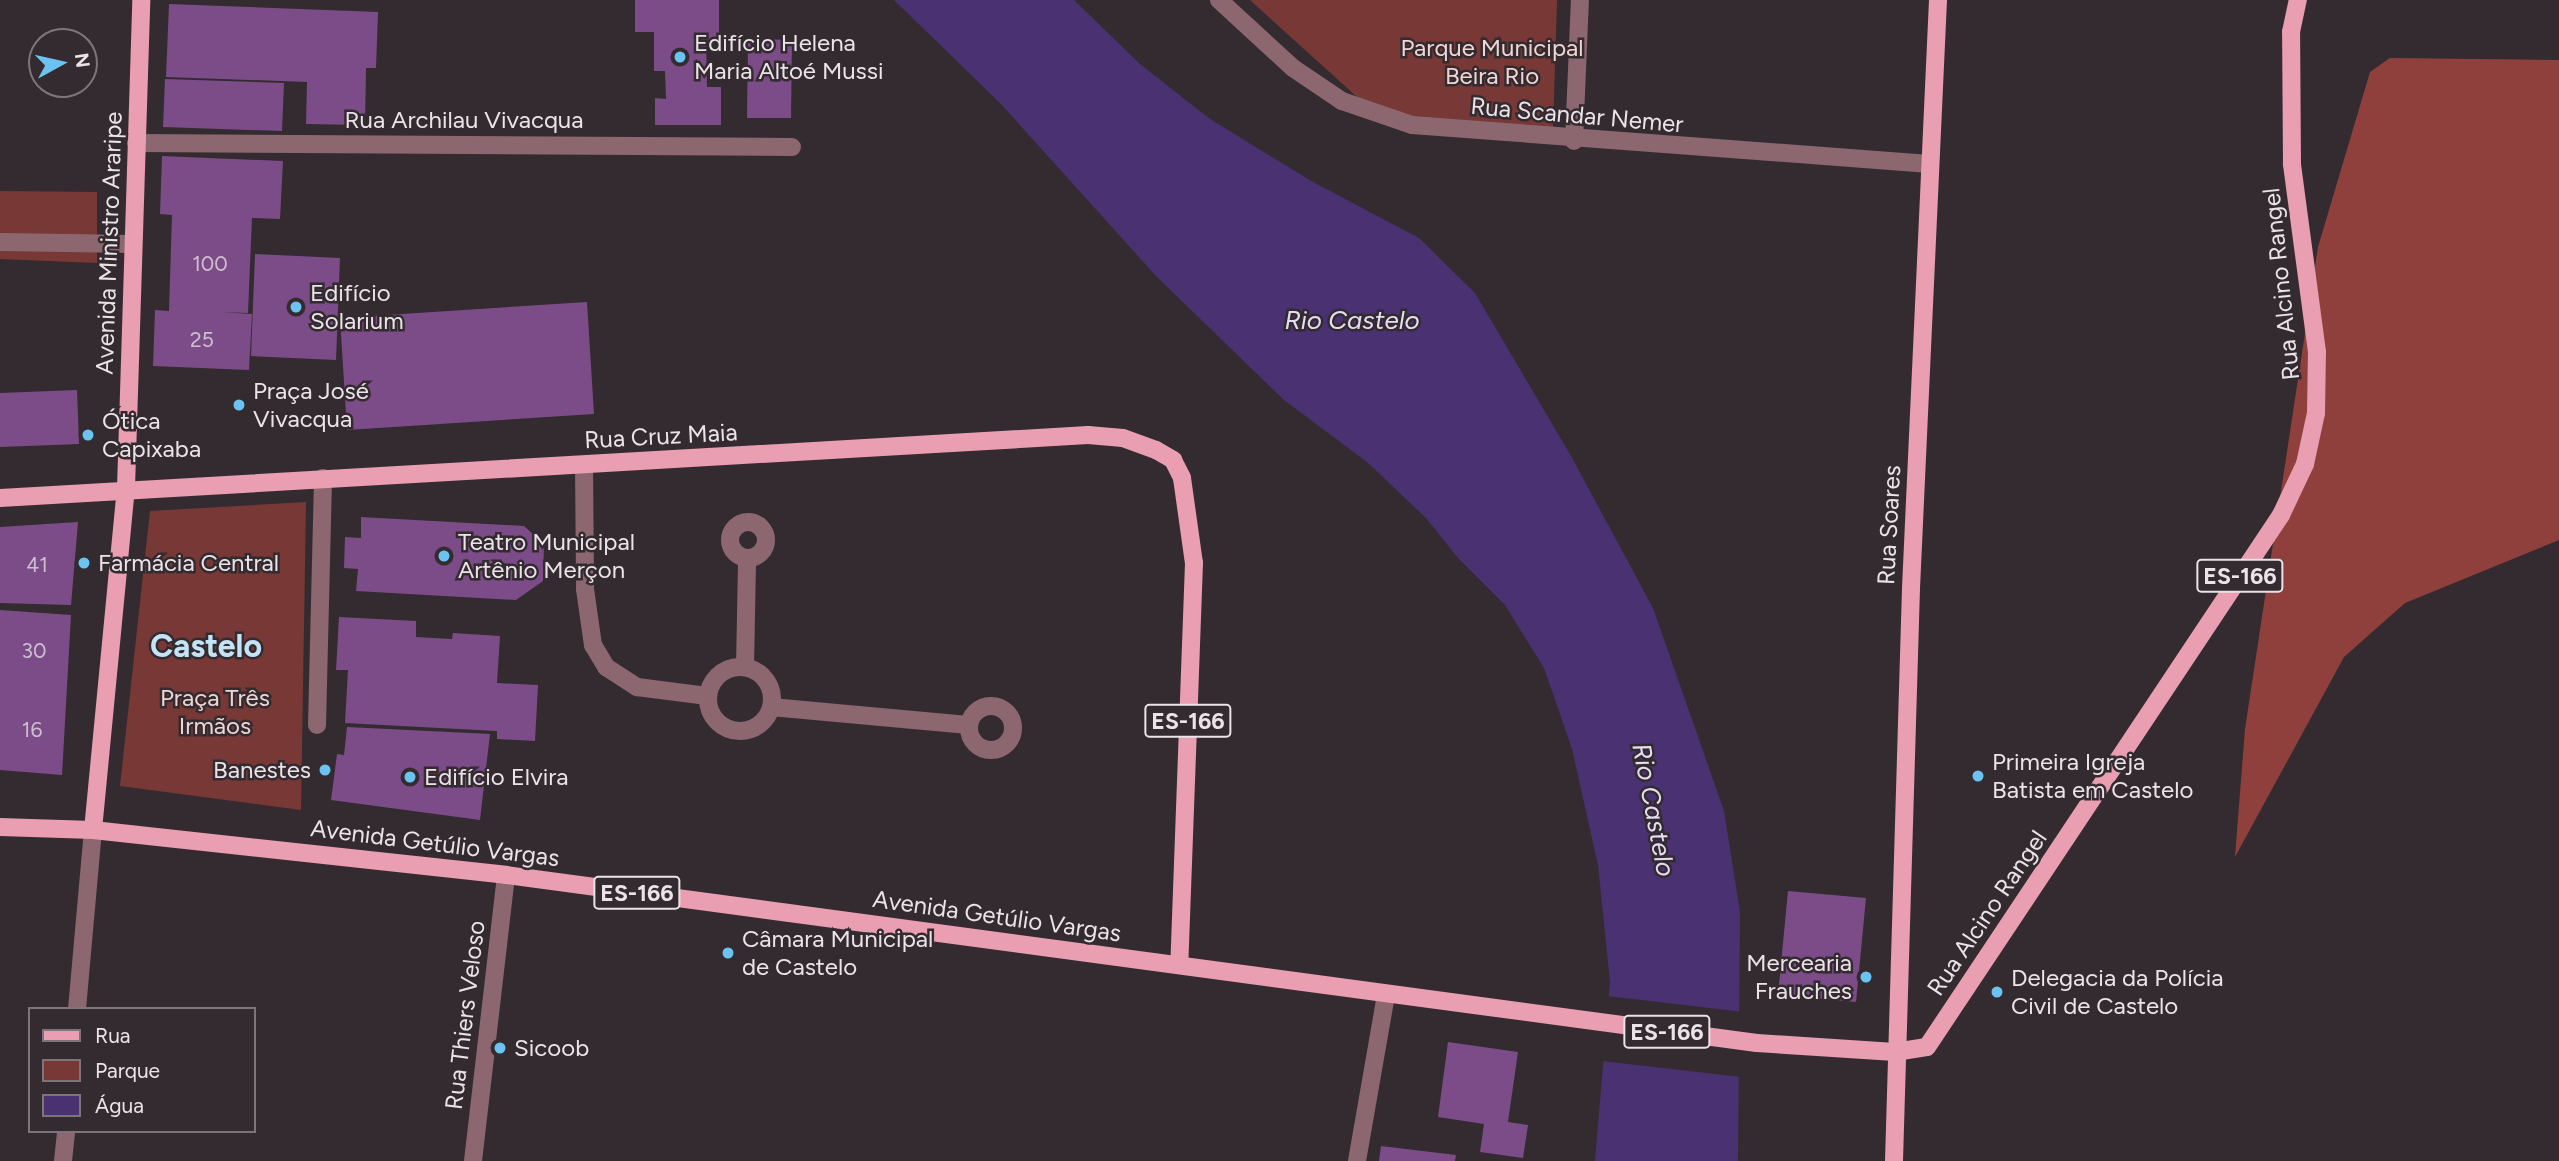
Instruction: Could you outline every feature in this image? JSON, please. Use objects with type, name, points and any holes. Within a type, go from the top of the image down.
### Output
[{"type":"main road","name":"Avenida Ministro Araripe","points":[[126,488],[141,0]]},
{"type":"main road","name":"Rua Soares","points":[[1894,1161],[1895,1052],[1938,0]]},
{"type":"main road","name":"Rua Alcino Rangel","points":[[1895,1052],[1927,1047],[2281,515],[2305,464],[2316,413],[2318,352],[2292,164],[2291,32],[2298,0]]},
{"type":"main road","name":"Rua Cruz Maia","points":[[0,498],[126,488],[584,465],[1088,435],[1123,438],[1156,450],[1173,460],[1182,478],[1194,563],[1179,965]]},
{"type":"main road","points":[[93,830],[126,488]]},
{"type":"main road","name":"ES-166","points":[[0,827],[93,830]]},
{"type":"main road","name":"Avenida Getúlio Vargas","points":[[93,830],[506,875],[1577,1021],[1757,1043],[1895,1052]]},
{"type":"street","name":"Rua Scandar Nemer","points":[[1219,0],[1293,68],[1342,101],[1412,125],[1574,141],[1930,164]]},
{"type":"street","points":[[1574,141],[1580,0]]},
{"type":"street","name":"Rua Archilau Vivacqua","points":[[136,143],[792,147]]},
{"type":"street","points":[[0,242],[133,244]]},
{"type":"street","points":[[584,465],[585,589],[593,645],[606,667],[637,687],[707,696]]},
{"type":"street","points":[[317,725],[323,478]]},
{"type":"street","points":[[745,667],[747,558]]},
{"type":"street","points":[[745,667],[755,670],[769,686],[771,707],[761,724],[751,730],[730,730],[712,717],[707,696],[716,676],[745,667]]},
{"type":"street","points":[[771,707],[968,725]]},
{"type":"street","points":[[77,1007],[93,830]]},
{"type":"street","name":"Rua Thiers Veloso","points":[[473,1161],[506,875]]},
{"type":"street","points":[[1357,1161],[1386,995]]},
{"type":"street","points":[[63,1161],[66,1133]]},
{"type":"green space","name":"Parque Municipal Beira Rio","points":[[1250,0],[1557,0],[1553,128],[1378,116]]},
{"type":"green space","points":[[0,191],[97,192],[97,263],[0,259]]},
{"type":"green space","name":"Praça Três Irmãos","points":[[306,502],[301,810],[120,786],[150,511]]},
{"type":"shaded area","points":[[2390,58],[2559,60],[2559,540],[2405,603],[2344,657],[2235,857],[2245,729],[2318,247],[2370,72]]},
{"type":"water","name":"Rio Castelo","points":[[894,0],[1074,0],[1140,64],[1210,119],[1313,182],[1419,238],[1475,293],[1571,456],[1653,608],[1724,811],[1740,912],[1738,1161],[1595,1161],[1610,982],[1598,865],[1572,749],[1544,668],[1505,605],[1458,558],[1426,518],[1367,462],[1284,400],[1156,276],[1001,104]]},
{"type":"pier","points":[[1607,996],[1744,1012],[1741,1077],[1602,1061]]},
{"type":"building","name":"Edifício Helena Maria Altoé Mussi","points":[[635,0],[719,0],[719,43],[706,43],[707,87],[721,87],[721,125],[655,125],[655,98],[666,99],[665,71],[654,71],[654,32],[635,32]]},
{"type":"building","points":[[169,4],[378,12],[376,68],[366,68],[365,125],[306,124],[307,82],[166,77]]},
{"type":"building","points":[[748,39],[792,40],[791,118],[747,118]]},
{"type":"building","points":[[165,79],[284,83],[282,131],[163,127]]},
{"type":"building","points":[[162,156],[283,161],[280,219],[252,218],[248,313],[220,312],[252,314],[249,370],[153,366],[155,310],[169,311],[172,215],[160,214]]},
{"type":"building","name":"Edifício Solarium","points":[[255,254],[340,258],[336,360],[251,356]]},
{"type":"building","points":[[587,302],[594,414],[347,430],[340,318]]},
{"type":"building","points":[[77,390],[79,444],[0,447],[0,393]]},
{"type":"building","name":"Teatro Municipal Artênio Merçon","points":[[361,517],[524,526],[544,544],[543,581],[516,600],[356,591],[358,569],[344,568],[345,537],[361,538]]},
{"type":"building","points":[[78,522],[71,605],[0,603],[0,527]]},
{"type":"building","points":[[0,610],[71,615],[62,775],[0,770]]},
{"type":"building","points":[[339,617],[416,621],[416,637],[452,639],[453,633],[500,636],[497,683],[538,685],[535,741],[497,739],[497,731],[345,723],[348,670],[336,670]]},
{"type":"building","name":"Edifício Elvira","points":[[347,727],[490,734],[480,820],[331,800],[337,754],[344,755]]},
{"type":"building","points":[[1788,891],[1866,898],[1856,1002],[1778,995]]},
{"type":"building","points":[[1448,1042],[1518,1052],[1508,1122],[1528,1125],[1523,1158],[1480,1152],[1484,1124],[1438,1117]]},
{"type":"building","points":[[1381,1146],[1456,1155],[1455,1161],[1379,1161]]},
{"type":"place","name":"Edifício Helena Maria Altoé Mussi","points":[[680,57]]},
{"type":"place","name":"Edifício Solarium","points":[[296,307]]},
{"type":"place","name":"Praça José Vivacqua","points":[[239,405]]},
{"type":"place","name":"Ótica Capixaba","points":[[88,435]]},
{"type":"place","name":"Teatro Municipal Artênio Merçon","points":[[444,556]]},
{"type":"place","name":"Farmácia Central","points":[[84,563]]},
{"type":"place","name":"Banestes","points":[[325,770]]},
{"type":"place","name":"Primeira Igreja Batista em Castelo","points":[[1978,776]]},
{"type":"place","name":"Edifício Elvira","points":[[410,777]]},
{"type":"place","name":"Câmara Municipal de Castelo","points":[[728,953]]},
{"type":"place","name":"Mercearia Frauches","points":[[1866,977]]},
{"type":"place","name":"Delegacia da Polícia Civil de Castelo","points":[[1997,992]]},
{"type":"place","name":"Sicoob","points":[[500,1048]]},
{"type":"district","name":"Castelo","points":[[206,646]]}]
